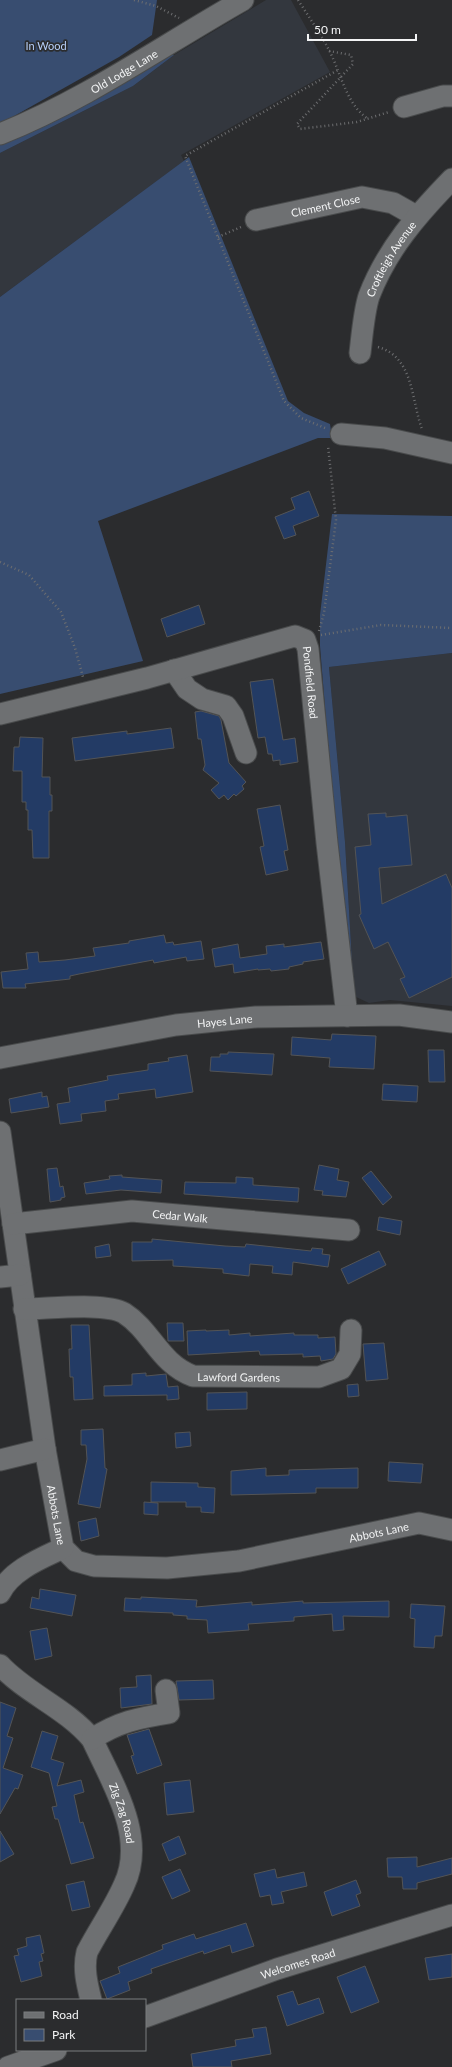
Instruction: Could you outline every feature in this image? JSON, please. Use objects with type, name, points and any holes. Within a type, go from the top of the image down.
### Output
[{"type":"street","name":"Old Lodge Lane","points":[[0,134],[30,122],[123,71],[243,0]]},
{"type":"street","points":[[404,106],[443,96],[452,96]]},
{"type":"street","name":"Croftleigh Avenue","points":[[361,349],[369,297],[390,252],[416,216],[452,179]]},
{"type":"street","name":"Clement Close","points":[[256,220],[362,197],[393,203],[416,216]]},
{"type":"street","points":[[332,437],[385,438],[428,446],[452,453]]},
{"type":"street","name":"Pondfield Road","points":[[0,714],[174,670],[295,636],[305,640],[308,650],[327,843],[347,1016]]},
{"type":"street","points":[[174,670],[187,688],[202,700],[226,706],[233,716],[246,753]]},
{"type":"street","name":"Hayes Lane","points":[[0,1058],[176,1025],[256,1017],[399,1015],[452,1022]]},
{"type":"street","name":"Abbots Lane","points":[[0,1132],[45,1449],[63,1548],[76,1561],[94,1566],[168,1568],[239,1561],[419,1523],[452,1530]]},
{"type":"street","name":"Cedar Walk","points":[[13,1224],[132,1211],[348,1230]]},
{"type":"street","points":[[0,1277],[20,1275]]},
{"type":"street","name":"Lawford Gardens","points":[[24,1309],[107,1307],[124,1313],[138,1325],[168,1361],[180,1371],[193,1376],[319,1377],[341,1369],[350,1354],[351,1330]]},
{"type":"street","points":[[0,1460],[45,1449]]},
{"type":"street","points":[[0,1593],[18,1573],[36,1561],[63,1548]]},
{"type":"street","name":"Zig Zag Road","points":[[0,1665],[12,1678],[54,1705],[84,1730],[92,1740],[125,1811],[132,1846],[131,1867],[125,1885],[93,1941],[85,1961],[86,1982],[91,1999]]},
{"type":"street","points":[[92,1740],[110,1727],[141,1717],[169,1713],[166,1690]]},
{"type":"street","name":"Welcomes Road","points":[[146,2017],[277,1969],[452,1915]]},
{"type":"street","points":[[8,2067],[53,2051]]},
{"type":"path","points":[[134,0],[156,6],[196,27]]},
{"type":"path","points":[[298,0],[329,51],[338,70],[341,77],[349,97],[360,114],[368,119],[300,129],[297,124],[341,77],[353,64],[351,55],[329,51]]},
{"type":"path","points":[[338,70],[185,156],[284,401],[301,418],[326,428],[332,437],[336,520],[324,612],[318,635],[382,625],[452,628]]},
{"type":"path","points":[[218,237],[256,220]]},
{"type":"path","points":[[361,349],[372,345],[386,349],[396,356],[404,368],[413,390],[417,415],[428,446]]},
{"type":"path","points":[[0,562],[29,576],[61,612],[75,648],[87,693]]},
{"type":"shaded area","points":[[266,0],[291,0],[330,72],[181,155],[184,161],[0,297],[0,153],[133,86],[174,55]]},
{"type":"shaded area","points":[[452,653],[452,1006],[390,1000],[369,1003],[354,996],[345,842],[329,667]]},
{"type":"green space","name":"In Wood","points":[[0,0],[157,0],[152,35],[119,57],[0,124]]},
{"type":"green space","points":[[166,54],[174,55],[133,86],[0,153],[0,142]]},
{"type":"green space","points":[[189,157],[288,401],[304,413],[330,424],[332,438],[318,438],[98,521],[143,661],[0,694],[0,297]]},
{"type":"green space","points":[[332,514],[452,516],[452,653],[329,667],[345,842],[354,996],[336,843],[320,646],[320,615]]},
{"type":"building","points":[[309,491],[319,516],[293,526],[296,535],[284,539],[275,517],[295,509],[291,498]]},
{"type":"building","points":[[199,605],[205,624],[167,637],[161,619]]},
{"type":"building","points":[[273,679],[283,740],[295,738],[298,762],[280,765],[280,760],[273,761],[272,754],[268,754],[265,737],[258,738],[250,682]]},
{"type":"building","points":[[201,711],[219,716],[229,763],[246,782],[242,786],[244,789],[236,796],[234,794],[228,800],[224,795],[219,799],[211,790],[219,783],[203,770],[205,765],[201,739],[198,739],[195,712]]},
{"type":"building","points":[[171,728],[174,748],[75,761],[72,738],[127,731],[127,734]]},
{"type":"building","points":[[20,737],[43,738],[42,777],[50,777],[50,795],[52,795],[52,811],[49,811],[49,858],[33,858],[32,830],[28,830],[28,810],[26,810],[26,802],[22,802],[22,771],[13,771],[14,747],[19,747]]},
{"type":"building","points":[[280,805],[288,850],[284,851],[288,870],[266,875],[260,847],[264,846],[257,809]]},
{"type":"building","points":[[386,813],[386,817],[407,815],[412,865],[379,868],[382,904],[446,874],[452,888],[452,977],[409,998],[400,979],[405,977],[388,942],[374,949],[359,915],[361,914],[355,847],[371,845],[368,814]]},
{"type":"building","points":[[164,935],[166,943],[173,942],[174,945],[201,941],[204,959],[187,961],[186,957],[154,963],[153,960],[70,976],[70,979],[25,984],[26,988],[3,988],[1,972],[28,969],[26,953],[38,952],[39,962],[65,960],[95,956],[93,948],[129,943],[129,941]]},
{"type":"building","points":[[321,942],[324,959],[303,962],[303,964],[289,967],[289,969],[271,971],[270,969],[258,969],[234,973],[233,964],[215,967],[212,949],[238,944],[240,958],[267,954],[266,946],[284,944],[284,947]]},
{"type":"building","points":[[332,1034],[376,1036],[374,1069],[329,1067],[330,1058],[291,1055],[292,1037],[331,1040]]},
{"type":"building","points":[[428,1050],[444,1050],[445,1082],[429,1082]]},
{"type":"building","points":[[228,1052],[274,1054],[272,1075],[210,1071],[211,1057],[220,1057],[220,1054],[228,1054]]},
{"type":"building","points":[[187,1055],[193,1092],[156,1098],[155,1089],[118,1094],[119,1099],[105,1101],[106,1111],[81,1114],[82,1121],[60,1124],[57,1104],[70,1102],[68,1088],[108,1080],[107,1076],[148,1070],[148,1064],[169,1061],[168,1058]]},
{"type":"building","points":[[383,1084],[418,1086],[417,1102],[382,1100]]},
{"type":"building","points":[[42,1092],[42,1097],[47,1096],[49,1107],[11,1113],[9,1099]]},
{"type":"building","points":[[319,1165],[339,1169],[337,1180],[349,1182],[346,1197],[322,1195],[323,1191],[314,1190]]},
{"type":"building","points":[[57,1168],[60,1187],[63,1186],[65,1197],[61,1198],[61,1200],[50,1202],[47,1169]]},
{"type":"building","points":[[371,1171],[392,1197],[383,1205],[362,1178]]},
{"type":"building","points":[[122,1175],[122,1177],[162,1180],[161,1193],[121,1190],[86,1194],[84,1183],[110,1179],[109,1176]]},
{"type":"building","points":[[236,1177],[253,1178],[253,1185],[299,1188],[298,1202],[184,1194],[185,1182],[236,1183]]},
{"type":"building","points":[[379,1217],[402,1221],[400,1235],[377,1230]]},
{"type":"building","points":[[152,1239],[225,1246],[245,1247],[246,1244],[311,1251],[312,1248],[323,1249],[322,1254],[330,1255],[328,1267],[293,1262],[292,1275],[272,1273],[273,1266],[250,1264],[249,1276],[223,1273],[223,1269],[173,1266],[173,1260],[132,1261],[132,1242],[152,1242]]},
{"type":"building","points":[[109,1244],[111,1256],[96,1258],[95,1247]]},
{"type":"building","points":[[379,1251],[386,1265],[348,1284],[341,1269]]},
{"type":"building","points":[[167,1323],[183,1323],[184,1341],[168,1341]]},
{"type":"building","points":[[71,1325],[89,1325],[93,1399],[74,1400],[73,1377],[70,1377],[69,1349],[72,1349]]},
{"type":"building","points":[[229,1330],[229,1335],[250,1333],[250,1336],[294,1333],[294,1335],[318,1335],[318,1338],[335,1337],[336,1354],[333,1359],[321,1361],[320,1356],[303,1357],[303,1354],[260,1355],[259,1351],[188,1355],[187,1331]]},
{"type":"building","points":[[384,1343],[388,1379],[366,1381],[363,1344]]},
{"type":"building","points":[[146,1373],[146,1376],[166,1374],[168,1387],[178,1386],[179,1399],[167,1400],[167,1395],[104,1396],[104,1386],[132,1385],[132,1374]]},
{"type":"building","points":[[358,1384],[359,1396],[348,1397],[347,1385]]},
{"type":"building","points":[[247,1392],[247,1409],[207,1410],[207,1393]]},
{"type":"building","points":[[103,1429],[105,1468],[107,1469],[100,1508],[78,1504],[87,1459],[86,1445],[81,1445],[81,1430]]},
{"type":"building","points":[[190,1432],[191,1446],[176,1448],[175,1433]]},
{"type":"building","points":[[389,1462],[423,1464],[421,1483],[388,1481]]},
{"type":"building","points":[[266,1468],[266,1476],[289,1475],[289,1470],[358,1468],[358,1488],[316,1488],[316,1493],[231,1495],[231,1471]]},
{"type":"building","points":[[151,1482],[198,1483],[198,1487],[215,1488],[214,1513],[201,1512],[201,1507],[186,1507],[186,1502],[151,1502]]},
{"type":"building","points":[[144,1502],[158,1503],[158,1515],[144,1514]]},
{"type":"building","points":[[96,1518],[99,1536],[81,1541],[78,1522]]},
{"type":"building","points":[[40,1589],[76,1595],[72,1616],[30,1608],[32,1597],[39,1599]]},
{"type":"building","points":[[141,1597],[197,1600],[196,1607],[252,1602],[252,1605],[303,1601],[303,1603],[389,1601],[389,1617],[343,1616],[344,1630],[333,1631],[332,1614],[294,1617],[294,1621],[248,1624],[249,1630],[208,1633],[207,1620],[187,1619],[187,1616],[173,1615],[173,1613],[124,1611],[125,1598],[141,1599]]},
{"type":"building","points":[[411,1604],[445,1606],[442,1636],[435,1636],[434,1648],[414,1647],[415,1619],[410,1618]]},
{"type":"building","points":[[47,1628],[52,1656],[35,1660],[30,1631]]},
{"type":"building","points":[[151,1675],[152,1704],[121,1708],[120,1688],[137,1687],[136,1676]]},
{"type":"building","points":[[213,1680],[214,1699],[179,1700],[176,1681]]},
{"type":"building","points":[[0,1702],[16,1708],[7,1736],[13,1738],[3,1768],[23,1775],[18,1789],[15,1788],[0,1814]]},
{"type":"building","points":[[149,1729],[162,1765],[137,1774],[131,1756],[134,1755],[127,1735]]},
{"type":"building","points":[[42,1731],[58,1736],[51,1759],[64,1763],[57,1786],[81,1780],[84,1792],[74,1795],[80,1823],[83,1822],[94,1858],[71,1864],[58,1819],[55,1819],[52,1807],[57,1806],[49,1773],[31,1767]]},
{"type":"building","points":[[190,1780],[194,1812],[167,1815],[164,1783]]},
{"type":"building","points":[[0,1831],[14,1854],[0,1862]]},
{"type":"building","points":[[179,1836],[186,1854],[169,1861],[162,1844]]},
{"type":"building","points":[[417,1857],[417,1867],[452,1858],[452,1874],[417,1883],[417,1889],[403,1889],[402,1877],[388,1877],[387,1858]]},
{"type":"building","points":[[180,1869],[190,1891],[172,1899],[162,1877]]},
{"type":"building","points":[[275,1869],[277,1878],[304,1872],[307,1886],[281,1892],[284,1903],[272,1905],[270,1895],[260,1897],[254,1874]]},
{"type":"building","points":[[356,1880],[361,1893],[356,1895],[360,1906],[332,1916],[324,1892]]},
{"type":"building","points":[[84,1881],[90,1907],[72,1911],[66,1885]]},
{"type":"building","points":[[246,1923],[254,1946],[232,1953],[230,1945],[204,1954],[203,1951],[151,1969],[152,1973],[128,1982],[130,1990],[107,1999],[100,1981],[120,1973],[118,1967],[163,1949],[162,1945],[194,1934],[196,1939]]},
{"type":"building","points":[[40,1935],[44,1953],[41,1954],[43,1961],[39,1962],[42,1976],[21,1982],[14,1956],[19,1955],[17,1949],[27,1946],[26,1938]]},
{"type":"building","points":[[452,1954],[452,1977],[429,1980],[425,1958]]},
{"type":"building","points":[[365,1966],[379,2002],[351,2013],[337,1977]]},
{"type":"building","points":[[293,1991],[298,2005],[319,1998],[324,2013],[287,2026],[277,1996]]},
{"type":"building","points":[[266,2027],[271,2054],[231,2061],[232,2067],[193,2067],[191,2054],[236,2046],[235,2040],[254,2037],[252,2029]]}]
